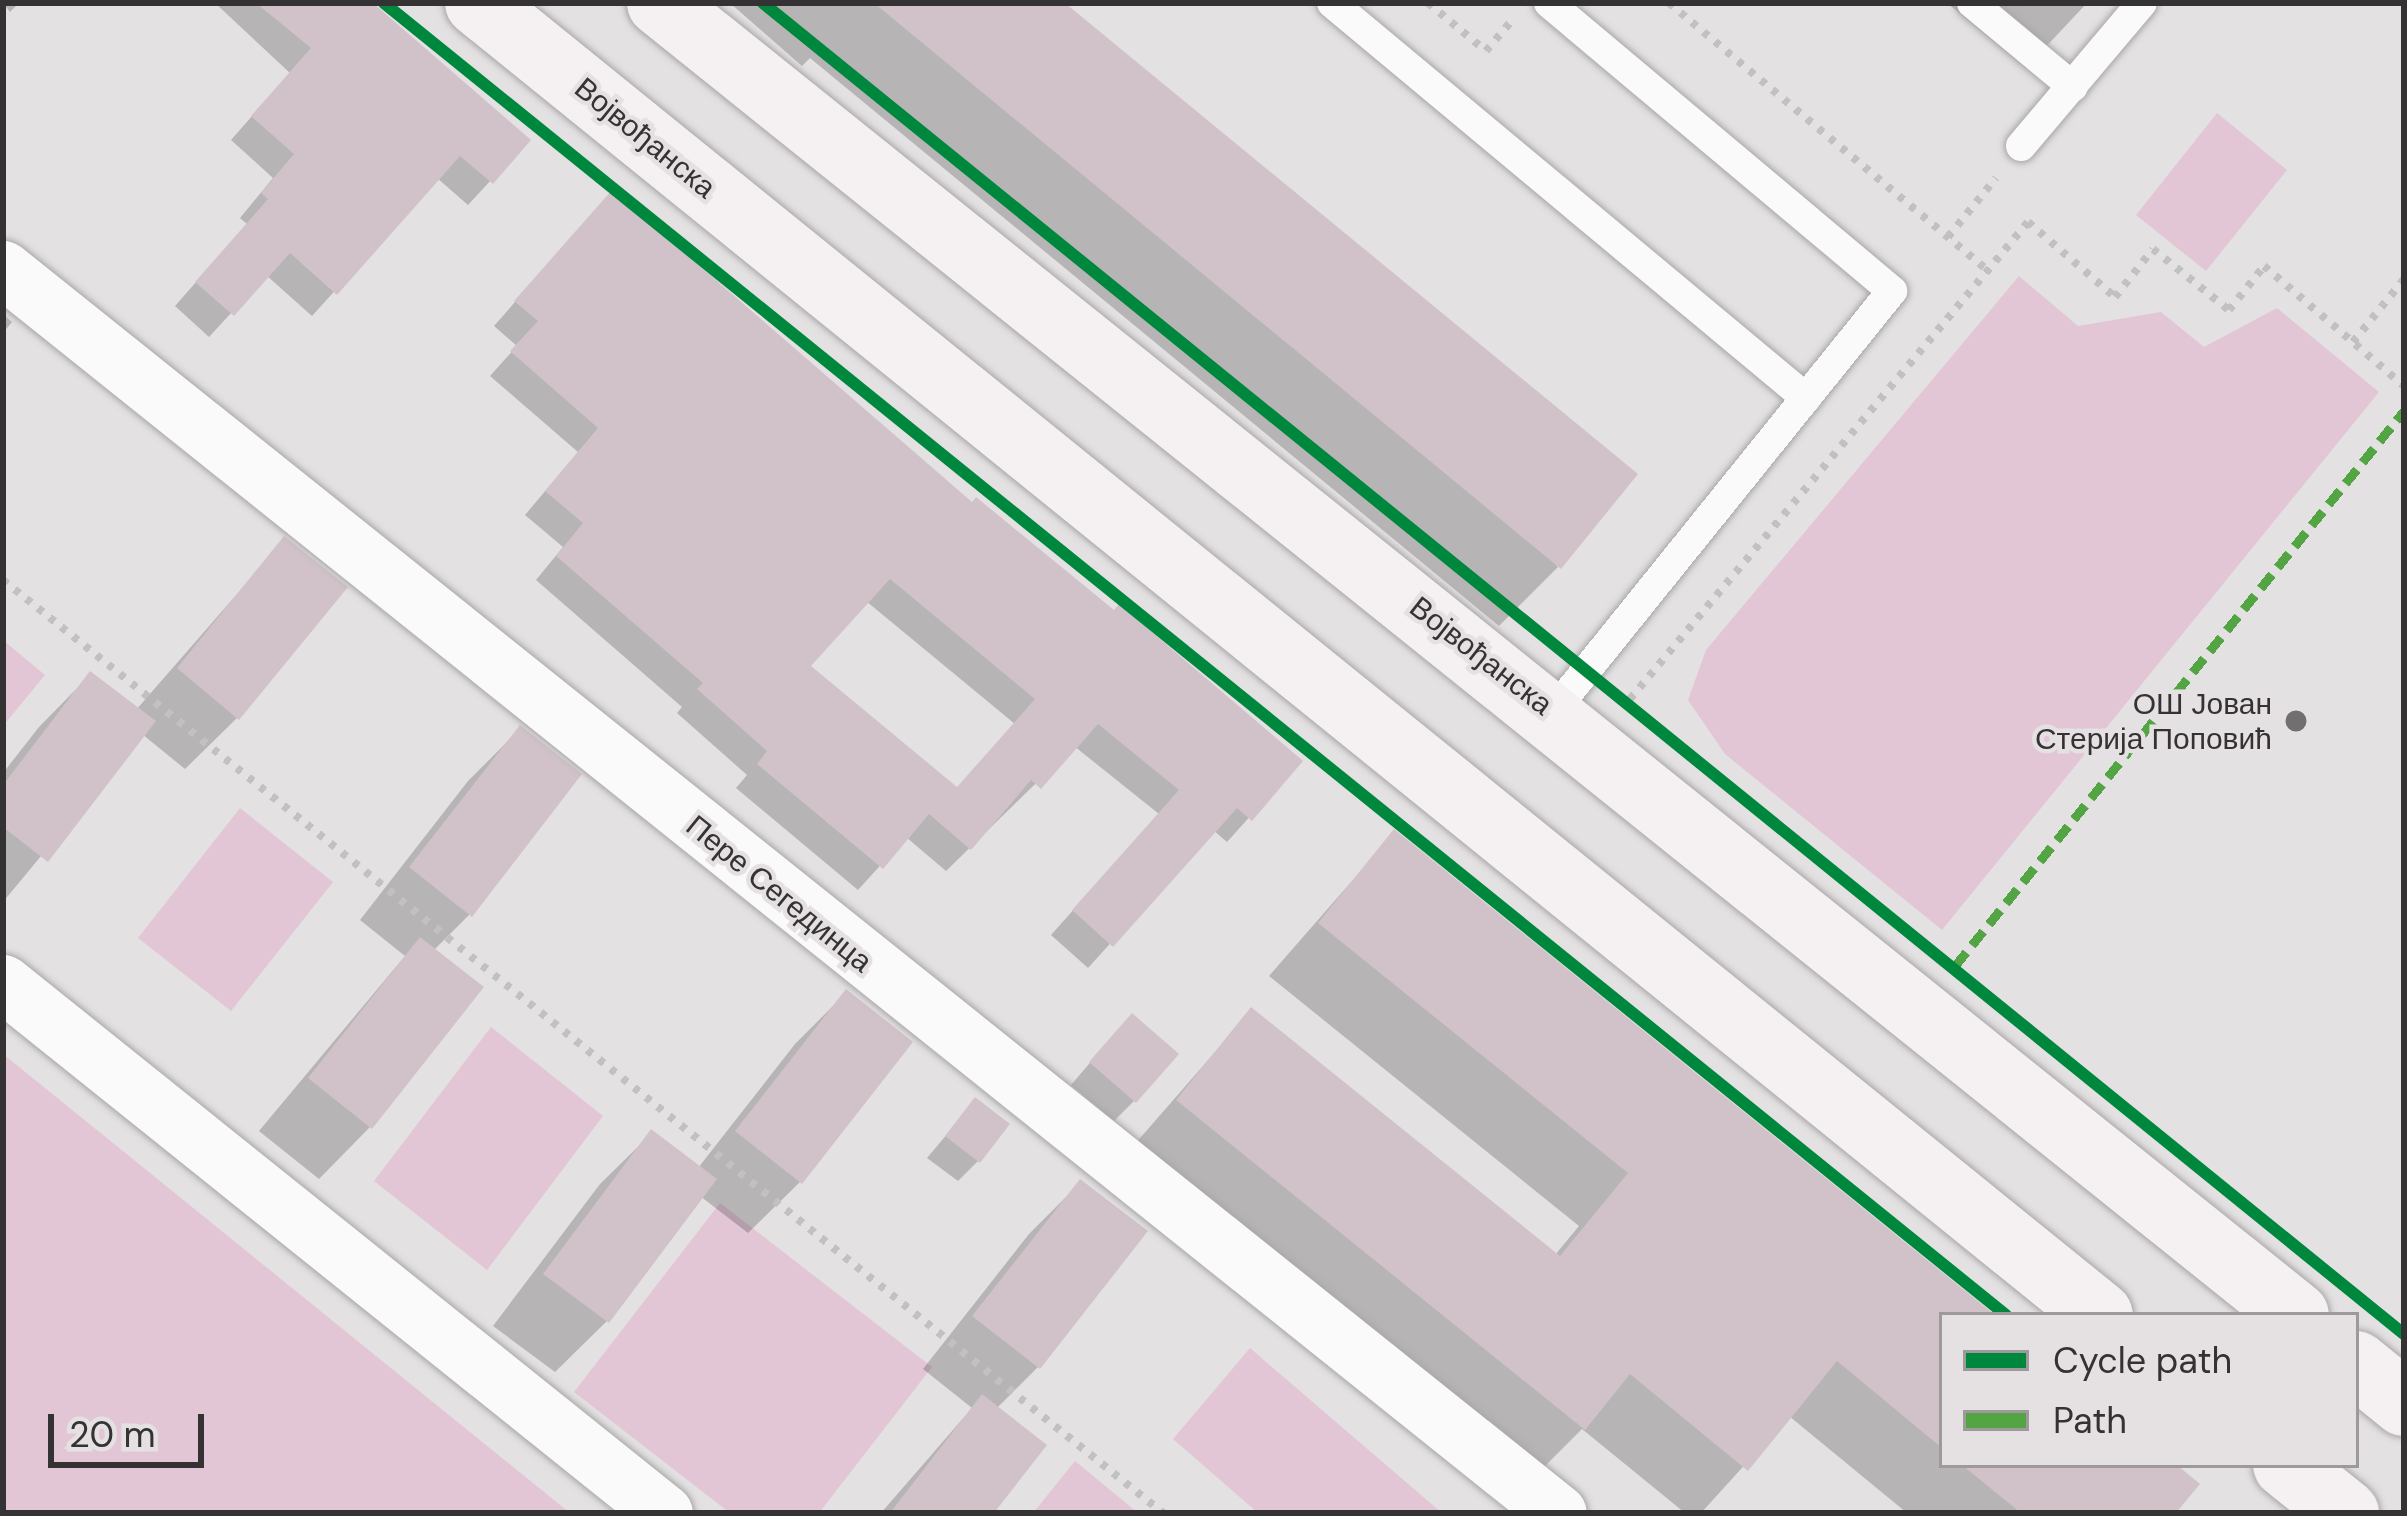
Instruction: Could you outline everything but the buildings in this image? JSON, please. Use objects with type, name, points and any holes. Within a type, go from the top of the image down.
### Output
[{"type":"main road","name":"Војвођанска","points":[[478,3],[2096,1312]]},
{"type":"main road","name":"Војвођанска","points":[[660,3],[1571,689],[2293,1312]]},
{"type":"main road","points":[[2359,1366],[2404,1403]]},
{"type":"main road","points":[[2290,1468],[2345,1513]]},
{"type":"street","name":"Пере Сегединца","points":[[3,269],[1558,1513]]},
{"type":"street","points":[[3,983],[664,1513]]},
{"type":"lane","points":[[1333,3],[1807,398]]},
{"type":"lane","points":[[1549,3],[1892,291],[1571,689]]},
{"type":"lane","points":[[1972,3],[2073,87]]},
{"type":"lane","points":[[2021,146],[2142,3]]},
{"type":"path","points":[[1428,3],[1486,51],[1527,3]]},
{"type":"path","points":[[1670,3],[1988,271]]},
{"type":"path","points":[[1948,237],[2021,146]]},
{"type":"path","points":[[1630,699],[2028,222],[2115,297],[2152,249],[2229,310],[2264,266],[2404,386]]},
{"type":"path","points":[[2353,343],[2404,279]]},
{"type":"path","points":[[3,580],[1163,1513]]},
{"type":"path","points":[[1571,689],[1630,699],[1648,714]]},
{"type":"shaded area","points":[[2217,113],[2287,170],[2206,271],[2136,215]]},
{"type":"shaded area","points":[[2019,276],[2078,326],[2161,312],[2204,347],[2277,308],[2379,392],[1942,930],[1725,754],[1688,700],[1706,650]]},
{"type":"shaded area","points":[[3,640],[45,675],[3,726]]},
{"type":"shaded area","points":[[240,808],[333,882],[231,1011],[138,938]]},
{"type":"shaded area","points":[[491,1027],[603,1116],[487,1270],[374,1181]]},
{"type":"shaded area","points":[[3,1054],[570,1513],[3,1513]]},
{"type":"shaded area","points":[[720,1203],[932,1367],[819,1513],[730,1513],[574,1392]]},
{"type":"shaded area","points":[[1250,1348],[1442,1513],[1258,1513],[1173,1439]]},
{"type":"shaded area","points":[[1075,1461],[1138,1513],[1033,1513]]},
{"type":"marked path","points":[[1955,966],[2404,411]]},
{"type":"cycle path","points":[[384,3],[2002,1312]]},
{"type":"cycle path","points":[[763,3],[2404,1334]]},
{"type":"place","name":"ОШ Јован Стерија Поповић","points":[[2296,721]]}]
